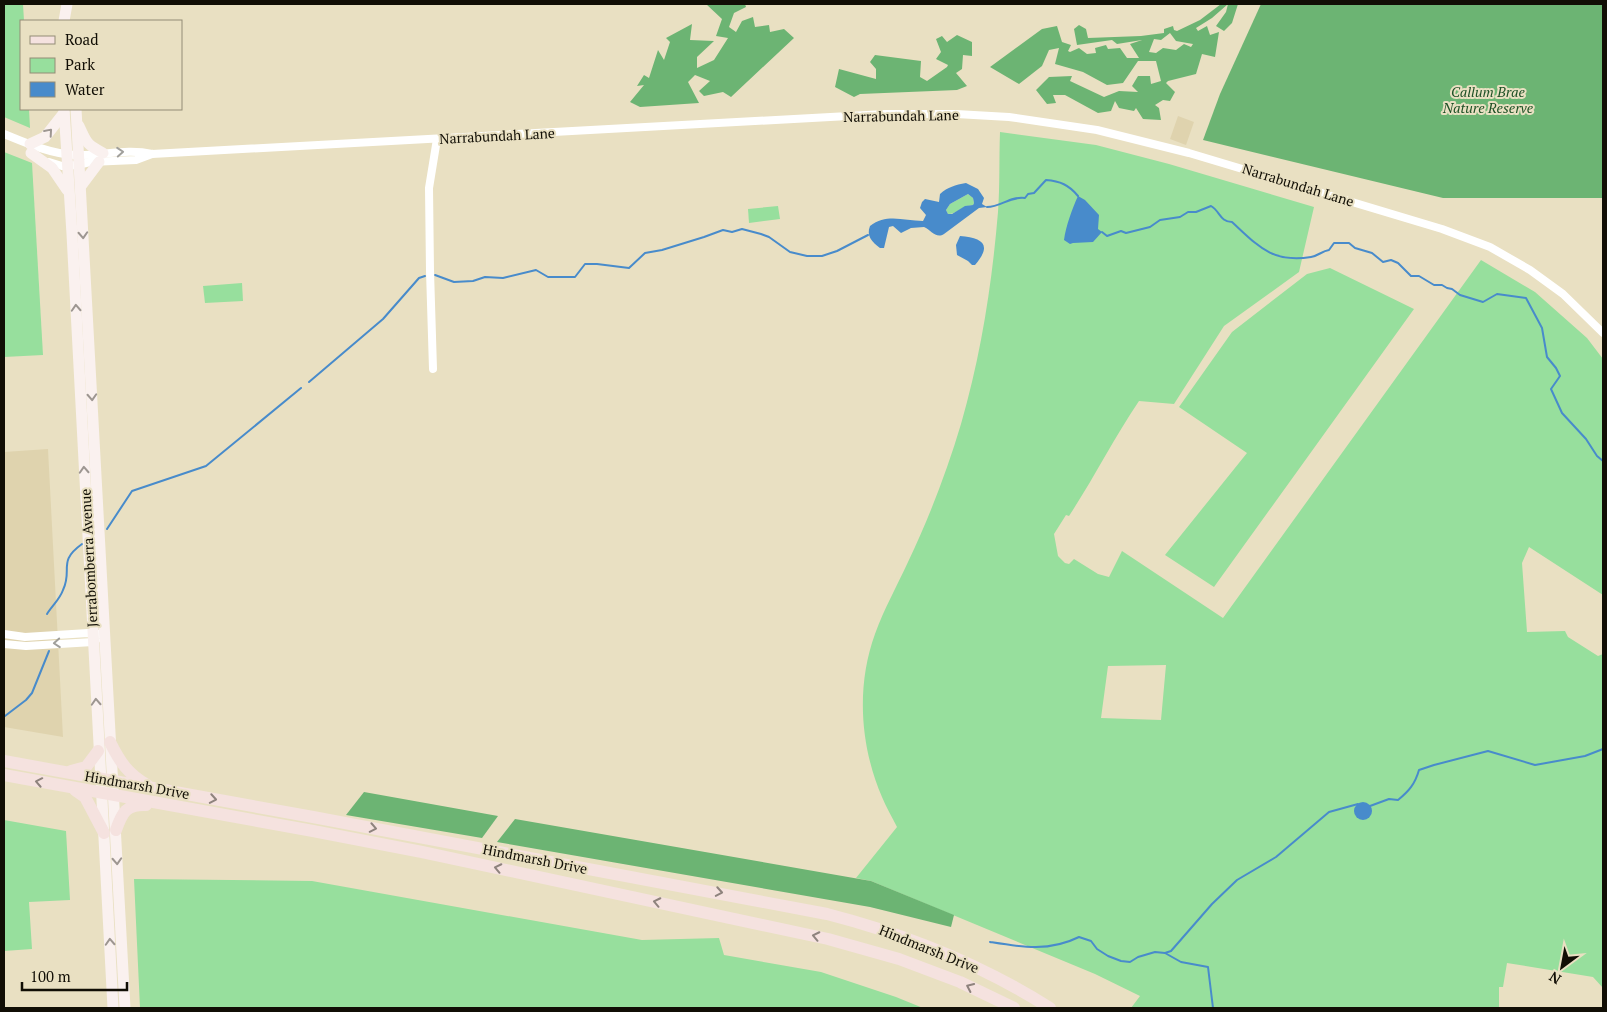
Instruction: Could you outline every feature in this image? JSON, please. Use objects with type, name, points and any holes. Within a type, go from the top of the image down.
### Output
[{"type":"main road","points":[[110,742],[124,768],[138,780],[158,790]]},
{"type":"main road","points":[[66,772],[86,767],[98,751]]},
{"type":"main road","name":"Hindmarsh Drive","points":[[4,761],[802,908],[852,920],[913,940],[990,974],[1050,1008]]},
{"type":"main road","name":"Hindmarsh Drive","points":[[4,775],[313,831],[480,864],[865,948],[951,978],[1014,1008]]},
{"type":"main road","points":[[73,788],[85,798],[110,831],[128,808],[134,806],[188,808]]},
{"type":"main road","points":[[480,864],[482,849]]},
{"type":"street","points":[[64,20],[68,4]]},
{"type":"street","points":[[68,4],[71,20]]},
{"type":"street","name":"Jerrabomberra Avenue","points":[[76,110],[77,122],[70,194],[97,616],[104,636],[113,781],[107,794]]},
{"type":"street","points":[[64,111],[45,137],[31,149],[52,168],[70,194]]},
{"type":"street","name":"Jerrabomberra Avenue","points":[[64,111],[72,160],[81,186],[97,616],[93,637],[98,751],[100,779],[107,794],[124,986],[117,1004]]},
{"type":"street","name":"Narrabundah Lane","points":[[4,135],[57,165],[72,160],[101,158],[138,151],[152,154],[923,113],[984,115],[1059,123],[1106,132],[1189,153],[1467,238],[1511,258],[1538,275],[1576,305],[1603,333]]},
{"type":"street","points":[[77,122],[86,142],[101,158],[81,186]]},
{"type":"street","points":[[433,369],[429,188],[437,139]]},
{"type":"street","name":"Narrabundah Lane","points":[[31,149],[72,160]]},
{"type":"street","points":[[4,634],[25,637],[93,637]]},
{"type":"street","points":[[4,644],[26,646],[104,636]]},
{"type":"street","name":"Jerrabomberra Avenue","points":[[110,831],[117,1004]]},
{"type":"shaded area","points":[[1178,116],[1194,122],[1186,145],[1170,139]]},
{"type":"shaded area","points":[[48,449],[63,737],[4,727],[4,452]]},
{"type":"green space","points":[[4,4],[23,4],[24,20],[20,20],[20,110],[29,110],[30,128],[4,117]]},
{"type":"green space","points":[[706,4],[745,4],[746,7],[734,13],[729,27],[736,32],[742,21],[753,17],[755,27],[769,25],[770,32],[784,29],[794,38],[731,97],[723,92],[704,96],[699,91],[710,81],[695,75],[688,82],[699,103],[640,107],[630,102],[644,85],[637,86],[644,75],[649,78],[658,50],[664,60],[670,42],[666,38],[692,24],[690,40],[714,41],[697,57],[697,68],[714,60],[728,38],[716,36],[722,19]]},
{"type":"green space","points":[[1221,4],[1228,4],[1212,18],[1196,28],[1198,31],[1207,26],[1210,35],[1219,32],[1215,57],[1202,54],[1196,74],[1166,83],[1175,92],[1170,101],[1163,100],[1155,105],[1159,108],[1161,120],[1143,119],[1136,108],[1134,111],[1119,108],[1115,101],[1111,111],[1098,113],[1065,95],[1053,95],[1056,103],[1047,104],[1036,90],[1049,77],[1072,76],[1070,81],[1104,97],[1119,91],[1138,92],[1132,86],[1138,76],[1150,76],[1151,84],[1161,81],[1156,61],[1138,61],[1123,83],[1107,85],[1083,72],[1055,64],[1059,48],[1049,50],[1042,66],[1019,84],[990,67],[1042,29],[1057,26],[1062,42],[1071,45],[1068,51],[1070,52],[1079,48],[1087,54],[1096,53],[1095,48],[1106,45],[1108,49],[1120,48],[1127,58],[1139,58],[1130,44],[1142,40],[1117,44],[1112,40],[1077,45],[1074,29],[1079,25],[1086,29],[1088,38],[1141,36],[1164,33],[1164,29],[1173,26],[1174,30],[1177,31],[1200,20]],"holes":[[[1170,33],[1176,41],[1193,44],[1191,47],[1184,44],[1176,50],[1163,48],[1156,53],[1149,52],[1154,39],[1161,40]]]},
{"type":"green space","points":[[1228,4],[1238,4],[1232,23],[1224,31],[1216,26],[1226,12]]},
{"type":"green space","name":"Callum Brae Nature Reserve","points":[[1261,4],[1603,4],[1603,198],[1443,198],[1203,140],[1220,94]]},
{"type":"green space","points":[[957,35],[972,42],[972,56],[963,55],[962,69],[956,73],[967,86],[957,90],[860,94],[854,97],[835,87],[839,69],[876,79],[876,69],[870,62],[875,55],[921,61],[920,77],[927,81],[948,65],[936,59],[941,52],[936,39],[942,36],[947,42]]},
{"type":"green space","points":[[1000,132],[1096,145],[1169,164],[1314,207],[1299,272],[1224,326],[1174,404],[1139,401],[1069,516],[1066,515],[1054,534],[1058,556],[1065,563],[1069,564],[1074,559],[1098,574],[1109,577],[1122,551],[1223,618],[1481,260],[1535,292],[1587,338],[1603,359],[1603,595],[1529,547],[1522,563],[1527,632],[1565,631],[1568,637],[1598,656],[1603,654],[1603,988],[1593,977],[1507,963],[1503,987],[1499,987],[1499,1008],[1131,1008],[1140,996],[1095,974],[871,881],[856,878],[897,827],[882,797],[869,757],[863,716],[865,674],[875,634],[937,494],[956,442],[968,398],[985,319],[996,239],[999,202]],"holes":[[[1166,665],[1161,720],[1101,718],[1108,666]]]},
{"type":"green space","points":[[4,152],[32,163],[43,355],[4,357]]},
{"type":"green space","points":[[968,194],[973,198],[973,205],[948,214],[946,210],[950,204]]},
{"type":"green space","points":[[778,206],[780,219],[749,223],[748,209]]},
{"type":"green space","points":[[1330,268],[1414,309],[1214,587],[1165,555],[1247,453],[1179,407],[1232,332],[1307,274]]},
{"type":"green space","points":[[242,283],[243,301],[205,303],[203,286]]},
{"type":"green space","points":[[364,792],[498,816],[482,838],[346,815]]},
{"type":"green space","points":[[515,819],[871,881],[954,915],[951,927],[870,907],[497,842]]},
{"type":"green space","points":[[4,820],[66,831],[70,900],[29,902],[32,949],[4,951]]},
{"type":"green space","points":[[134,879],[312,881],[642,940],[719,938],[724,955],[821,972],[923,1008],[140,1008]]},
{"type":"water","points":[[966,183],[978,189],[984,198],[982,204],[987,207],[979,208],[944,234],[936,235],[924,227],[911,228],[901,233],[893,226],[889,227],[884,248],[880,248],[870,238],[870,226],[876,222],[889,219],[923,221],[926,215],[920,208],[925,199],[939,202],[940,194],[952,187]],"holes":[[[968,194],[973,198],[973,205],[965,206],[952,214],[948,214],[946,210],[950,204]]]},
{"type":"water","points":[[1078,196],[1085,200],[1099,215],[1098,229],[1102,232],[1093,242],[1070,244],[1064,240]]},
{"type":"water","points":[[960,236],[974,238],[982,243],[984,247],[983,252],[975,265],[957,255],[956,245]]},
{"type":"water","points":[[1363,802],[1369,805],[1372,811],[1369,817],[1363,820],[1357,817],[1354,811],[1357,805]]},
{"type":"waterway","points":[[987,207],[1025,198],[1028,194],[1034,193],[1046,180],[1064,184],[1078,196]]},
{"type":"waterway","points":[[1102,232],[1107,236],[1121,231],[1126,233],[1150,227],[1160,220],[1180,217],[1188,212],[1196,212],[1211,206],[1222,218],[1232,222],[1259,246],[1286,258],[1316,256],[1329,250],[1334,243],[1349,243],[1355,248],[1372,253],[1383,262],[1391,260],[1398,263],[1411,276],[1419,276],[1434,285],[1442,285],[1452,289],[1460,295],[1483,302],[1497,294],[1526,298],[1542,328],[1547,357],[1560,376],[1551,389],[1562,413],[1603,461]]},
{"type":"waterway","points":[[435,275],[454,282],[473,281],[485,277],[503,278],[536,270],[548,277],[575,277],[585,264],[629,268],[645,253],[662,250],[723,230],[732,232],[742,229],[761,234],[769,237],[790,252],[807,256],[822,256],[837,251],[868,235]]},
{"type":"waterway","points":[[309,382],[383,319],[419,278],[425,276]]},
{"type":"waterway","points":[[107,529],[132,491],[206,466],[301,388]]},
{"type":"waterway","points":[[47,614],[58,599],[66,583],[67,566],[70,556],[82,544]]},
{"type":"waterway","points":[[5,716],[32,693],[49,651]]},
{"type":"waterway","points":[[1370,806],[1389,799],[1398,800],[1411,787],[1419,770],[1488,751],[1535,765],[1585,756],[1603,749]]},
{"type":"waterway","points":[[1165,953],[1171,951],[1212,904],[1237,880],[1276,857],[1329,812],[1358,804]]},
{"type":"waterway","points":[[990,942],[1035,947],[1057,945],[1079,937],[1091,941],[1097,949],[1108,956],[1130,962],[1138,957],[1155,952],[1165,953],[1181,962],[1208,967],[1213,1008]]}]
